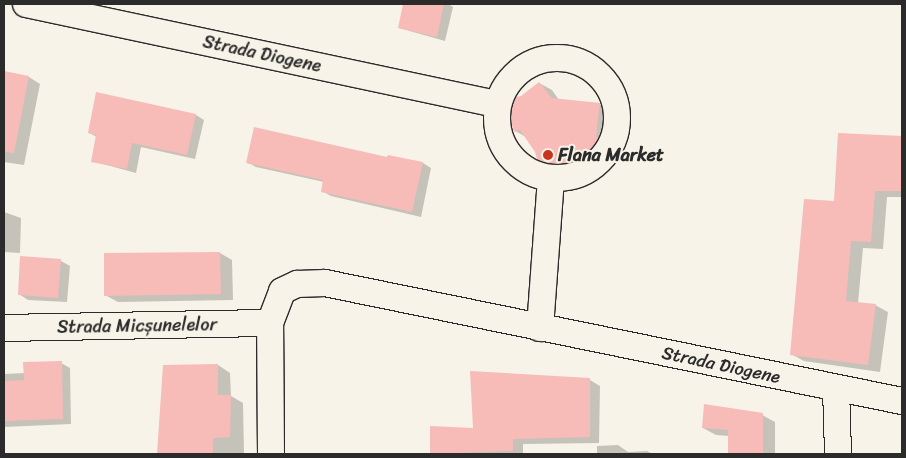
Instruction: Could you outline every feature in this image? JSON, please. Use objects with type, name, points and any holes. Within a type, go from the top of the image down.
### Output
[{"type":"street","name":"Strada Diogene","points":[[26,4],[498,104]]},
{"type":"street","points":[[561,58],[580,62],[596,72],[609,87],[616,104],[618,124],[613,142],[603,158],[588,171],[570,178],[551,179],[531,174],[514,161],[502,145],[496,125],[498,104],[515,75],[544,59],[561,58]]},
{"type":"street","points":[[540,328],[551,179]]},
{"type":"street","name":"Strada Diogene","points":[[270,323],[282,291],[297,284],[325,283],[836,390],[902,402]]},
{"type":"street","points":[[270,323],[271,454]]},
{"type":"street","name":"Strada Micșunelelor","points":[[4,328],[270,323]]},
{"type":"street","points":[[836,390],[838,454]]},
{"type":"building","points":[[403,4],[444,4],[437,37],[398,28]]},
{"type":"building","points":[[4,71],[29,76],[14,153],[4,152]]},
{"type":"building","points":[[539,82],[552,98],[600,103],[596,137],[605,138],[595,157],[588,162],[562,170],[552,164],[540,169],[535,152],[520,130],[514,132],[509,114],[512,98],[521,96]]},
{"type":"building","points":[[96,92],[196,114],[187,155],[132,143],[127,169],[91,162],[96,135],[88,133]]},
{"type":"building","points":[[254,127],[387,157],[388,155],[423,162],[412,212],[321,192],[323,180],[246,163]]},
{"type":"building","points":[[838,133],[902,136],[902,191],[875,191],[871,242],[851,241],[846,301],[876,304],[868,365],[790,355],[804,199],[834,201]]},
{"type":"building","points":[[220,252],[221,294],[104,296],[104,253]]},
{"type":"building","points":[[20,256],[61,259],[58,298],[18,295]]},
{"type":"building","points":[[62,361],[63,419],[4,421],[4,381],[24,380],[23,362]]},
{"type":"building","points":[[218,364],[218,395],[231,395],[230,437],[213,438],[213,454],[157,454],[163,365]]},
{"type":"building","points":[[470,371],[590,378],[590,437],[513,439],[513,451],[430,454],[430,426],[473,428]]},
{"type":"building","points":[[704,404],[763,413],[763,454],[728,454],[728,430],[702,428]]},
{"type":"place","name":"Flana Market","points":[[548,155]]}]
